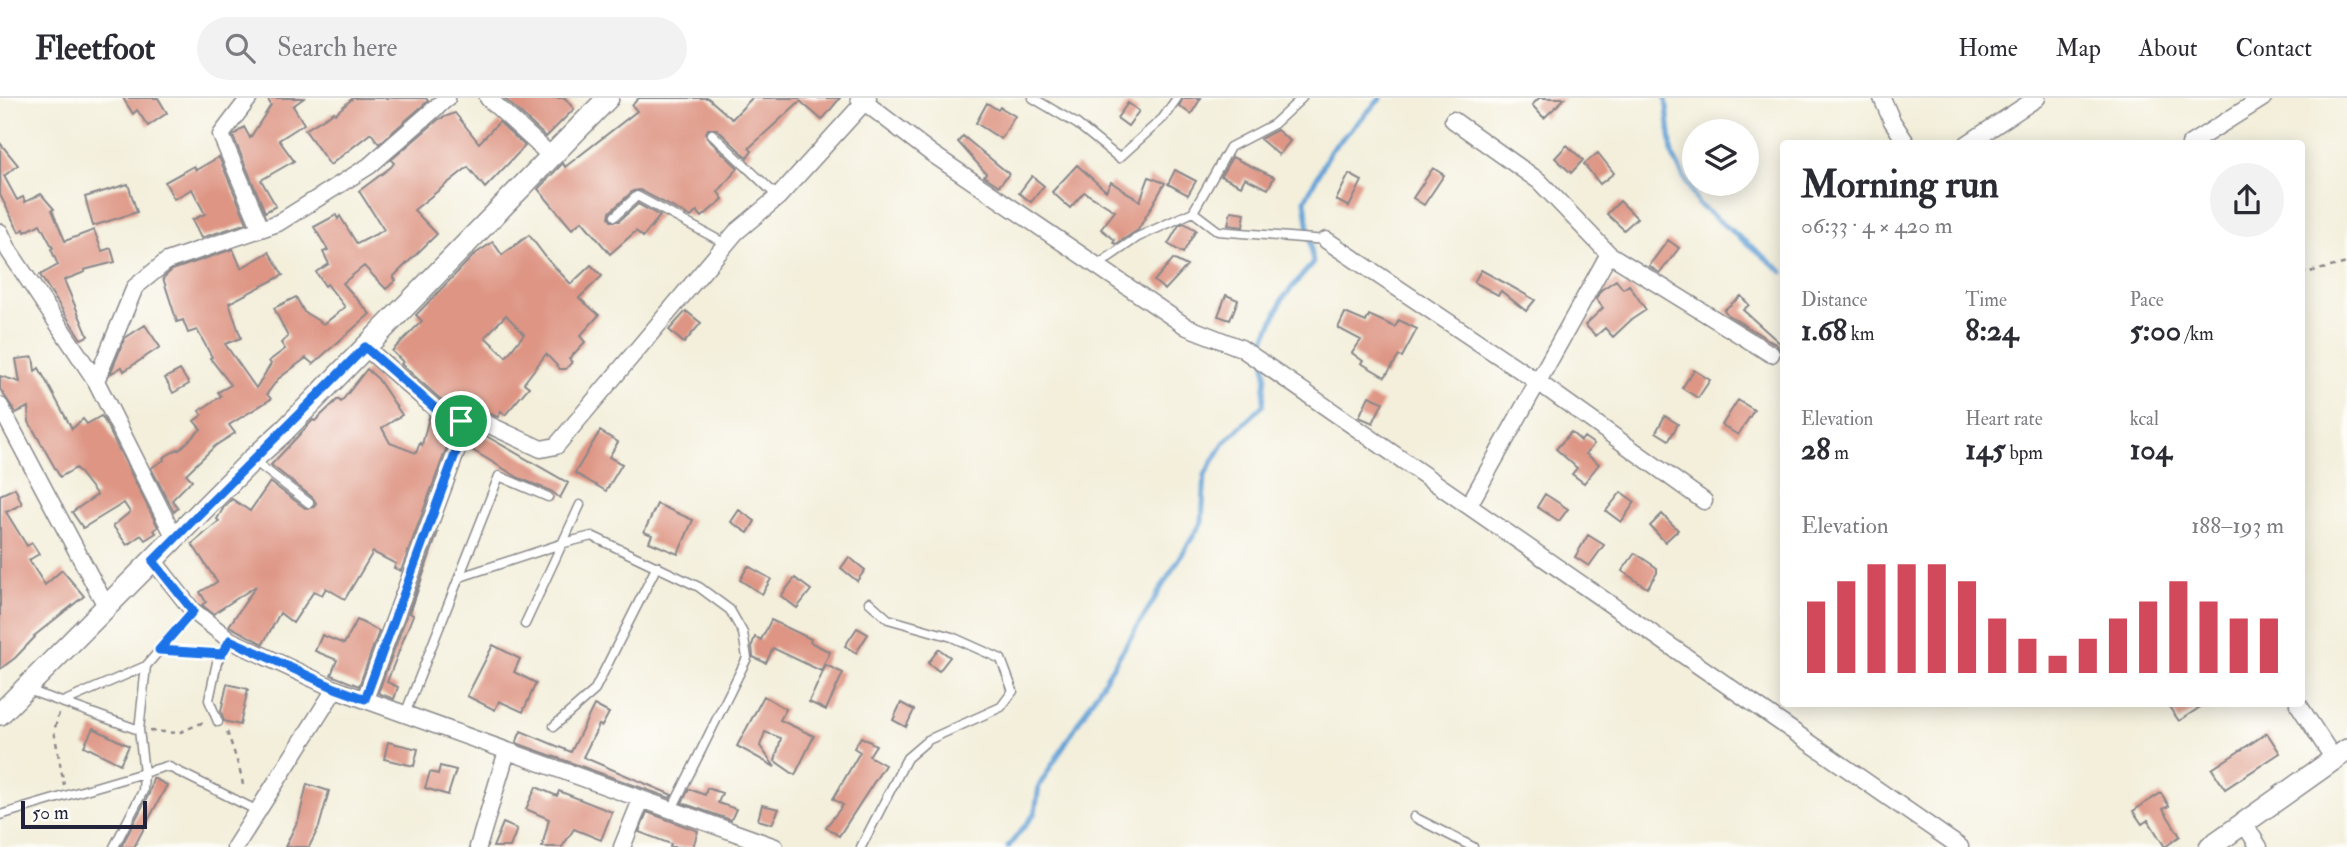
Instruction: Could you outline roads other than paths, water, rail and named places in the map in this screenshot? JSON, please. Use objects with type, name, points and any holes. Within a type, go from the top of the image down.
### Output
[{"type":"street","points":[[249,98],[221,135],[261,229]]},
{"type":"street","points":[[96,381],[135,286],[167,261],[278,223],[369,166],[447,98]]},
{"type":"street","points":[[488,98],[551,156]]},
{"type":"street","points":[[0,714],[284,431],[608,98]]},
{"type":"street","points":[[1882,98],[1892,121],[1905,140]]},
{"type":"street","points":[[1973,140],[2037,98]]},
{"type":"street","points":[[2196,140],[2263,98]]},
{"type":"street","points":[[365,347],[452,423],[461,421],[468,415],[541,449],[556,446],[736,232],[778,197],[864,100],[931,153],[1187,327],[1241,348],[1960,847]]},
{"type":"street","points":[[1453,120],[1539,181],[1609,254],[1771,354]]},
{"type":"street","points":[[0,232],[9,251],[96,381],[175,538]]},
{"type":"street","points":[[1326,240],[1538,382],[1704,501]]},
{"type":"street","points":[[1469,505],[1609,254]]},
{"type":"street","points":[[0,407],[106,606]]},
{"type":"street","points":[[365,699],[464,430],[461,421]]},
{"type":"street","points":[[153,561],[226,647],[773,847]]},
{"type":"street","points":[[235,847],[335,688]]},
{"type":"street","points":[[2210,847],[2340,754],[2301,707]]},
{"type":"street","points":[[478,847],[507,751]]},
{"type":"street","points":[[622,847],[641,800]]},
{"type":"street","points":[[2243,822],[2259,847]]},
{"type":"lane","points":[[1032,98],[1077,124],[1119,158],[1163,118],[1177,98]]},
{"type":"lane","points":[[1096,266],[1138,237],[1193,212],[1230,147],[1274,124],[1302,98]]},
{"type":"lane","points":[[712,134],[778,197]]},
{"type":"lane","points":[[615,216],[637,196],[726,244]]},
{"type":"lane","points":[[1193,212],[1218,230],[1326,240]]},
{"type":"lane","points":[[252,460],[309,503]]},
{"type":"lane","points":[[405,714],[499,476],[548,497]]},
{"type":"lane","points":[[525,624],[580,505]]},
{"type":"lane","points":[[460,577],[592,536],[699,587],[730,610],[743,633],[747,658],[671,811]]},
{"type":"lane","points":[[554,726],[594,691],[657,566]]},
{"type":"lane","points":[[861,847],[907,758],[928,740],[1000,707],[1013,691],[1001,659],[952,637],[888,620],[869,602]]},
{"type":"lane","points":[[63,702],[146,666],[193,611]]},
{"type":"lane","points":[[218,722],[209,700],[217,662],[226,647]]},
{"type":"lane","points":[[114,847],[143,791],[144,773],[139,730],[146,666]]},
{"type":"lane","points":[[25,689],[139,730]]},
{"type":"lane","points":[[0,815],[167,766],[258,811]]},
{"type":"lane","points":[[1414,817],[1473,847]]},
{"type":"waterway","points":[[1008,847],[1035,813],[1039,786],[1202,522],[1205,475],[1224,443],[1263,405],[1266,375],[1263,342],[1283,298],[1313,263],[1305,200],[1331,150],[1381,98]]},
{"type":"waterway","points":[[1666,98],[1672,154],[1698,204],[1780,270]]}]
